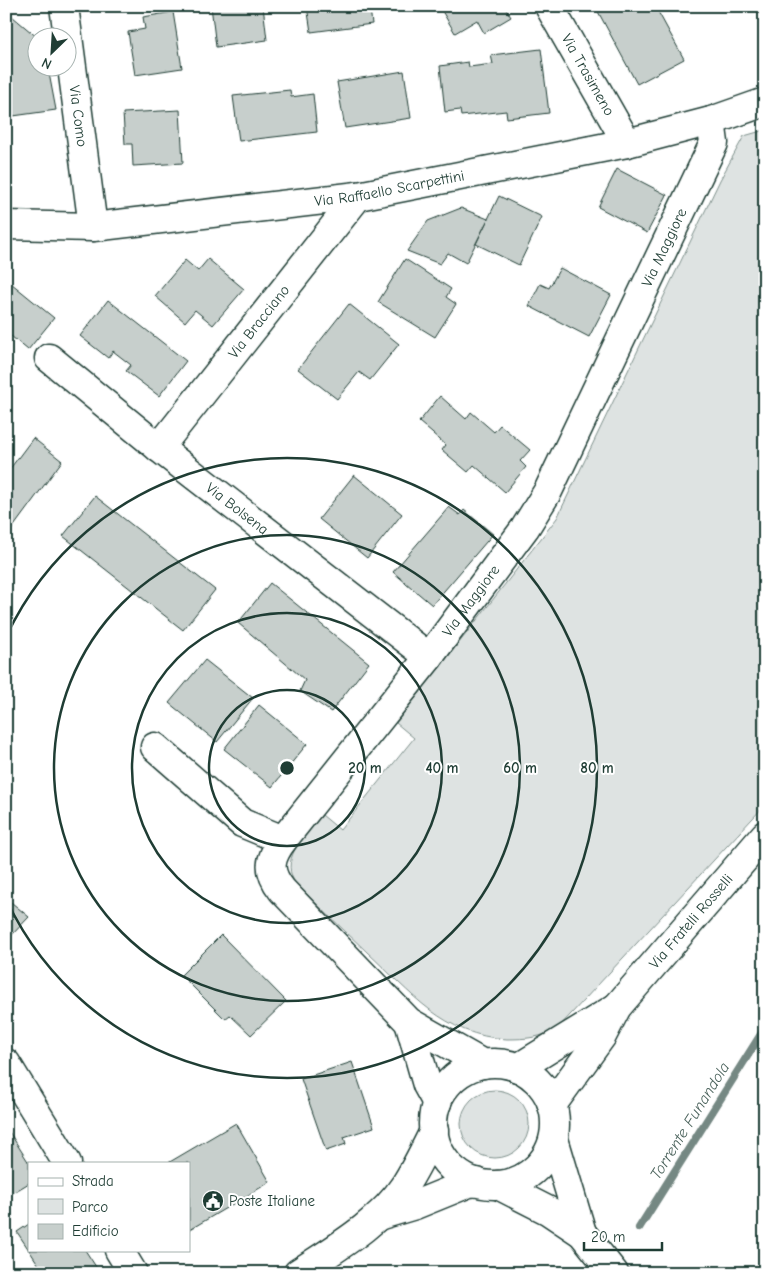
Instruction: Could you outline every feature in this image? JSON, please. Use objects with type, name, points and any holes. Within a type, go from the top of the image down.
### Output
[{"type":"street","name":"Via Como","points":[[64,6],[93,227]]},
{"type":"street","name":"Via Trasimeno","points":[[548,6],[627,144]]},
{"type":"street","name":"Via Raffaello Scarpettini","points":[[6,225],[93,227],[358,196],[627,144],[765,102]]},
{"type":"street","name":"Via Maggiore","points":[[483,1064],[409,1022],[277,883],[270,869],[271,861],[283,840],[429,657],[525,528],[548,491],[714,143],[711,120]]},
{"type":"street","name":"Via Bracciano","points":[[160,448],[358,196]]},
{"type":"street","name":"Via Bolsena","points":[[49,358],[160,448],[429,657]]},
{"type":"street","points":[[155,747],[242,823],[283,840]]},
{"type":"street","name":"Via Fratelli Rosselli","points":[[617,1006],[765,835]]},
{"type":"street","points":[[518,1068],[617,1006]]},
{"type":"street","points":[[552,1105],[602,1036],[617,1006]]},
{"type":"street","name":"Via Maggiore","points":[[409,1022],[427,1085],[437,1103]]},
{"type":"street","points":[[6,1063],[66,1162]]},
{"type":"street","points":[[377,1217],[415,1205],[468,1183],[488,1184],[520,1179],[533,1171],[544,1160],[554,1140],[556,1122],[552,1105],[539,1083],[518,1068],[498,1063],[483,1064],[464,1071],[452,1080],[437,1103],[434,1131],[438,1148],[448,1163],[461,1175],[488,1184],[549,1211],[582,1233],[614,1273]]},
{"type":"street","points":[[298,1273],[340,1246],[377,1217],[404,1187],[434,1131]]},
{"type":"street","points":[[554,1140],[582,1233]]},
{"type":"street","points":[[120,1252],[133,1273]]},
{"type":"green space","points":[[765,130],[765,805],[558,1028],[539,1036],[514,1039],[485,1036],[465,1030],[430,1010],[414,997],[294,881],[290,863],[293,854],[297,846],[322,815],[340,830],[414,738],[396,723],[557,518],[720,180],[744,136]]},
{"type":"green space","points":[[495,1090],[508,1093],[519,1100],[526,1111],[529,1124],[526,1137],[519,1148],[508,1155],[495,1158],[482,1155],[471,1148],[464,1137],[461,1124],[464,1111],[471,1100],[482,1093]]},
{"type":"building","points":[[211,6],[263,6],[267,40],[216,47]]},
{"type":"building","points":[[307,6],[383,7],[370,9],[372,24],[311,32]]},
{"type":"building","points":[[439,6],[504,6],[511,17],[484,33],[477,20],[455,33]]},
{"type":"building","points":[[595,6],[655,6],[684,59],[637,84]]},
{"type":"building","points":[[6,11],[28,30],[28,78],[50,78],[56,110],[6,117]]},
{"type":"building","points":[[173,12],[182,68],[135,75],[128,32],[145,29],[143,17]]},
{"type":"building","points":[[541,49],[549,113],[507,118],[506,111],[461,116],[460,110],[445,112],[440,66],[468,62],[469,67],[493,64],[491,55]]},
{"type":"building","points":[[404,71],[411,118],[345,128],[337,82]]},
{"type":"building","points":[[290,90],[291,97],[313,94],[317,132],[239,141],[233,96]]},
{"type":"building","points":[[180,110],[183,163],[133,166],[132,144],[125,144],[123,113]]},
{"type":"building","points":[[617,169],[667,195],[647,233],[598,207]]},
{"type":"building","points":[[499,196],[542,217],[519,265],[476,244]]},
{"type":"building","points":[[461,208],[488,219],[466,263],[448,253],[440,264],[407,251],[428,221]]},
{"type":"building","points":[[208,259],[244,289],[213,325],[195,310],[185,322],[155,296],[185,260],[198,271]]},
{"type":"building","points":[[405,259],[451,289],[446,297],[456,304],[435,337],[378,302]]},
{"type":"building","points":[[560,268],[611,295],[589,337],[529,306],[540,284],[549,288]]},
{"type":"building","points":[[6,279],[54,318],[28,350],[6,332]]},
{"type":"building","points":[[108,300],[186,361],[159,396],[126,371],[131,365],[113,351],[108,358],[80,336]]},
{"type":"building","points":[[349,304],[399,344],[370,380],[359,372],[337,399],[298,369]]},
{"type":"building","points":[[440,396],[466,419],[471,412],[494,432],[500,425],[530,450],[520,461],[526,467],[505,492],[474,465],[468,472],[442,450],[446,445],[419,422]]},
{"type":"building","points":[[33,438],[62,461],[6,537],[6,474]]},
{"type":"building","points":[[354,475],[402,514],[367,558],[319,519]]},
{"type":"building","points":[[95,496],[215,590],[183,630],[63,536]]},
{"type":"building","points":[[449,507],[460,515],[464,510],[493,534],[432,605],[393,572]]},
{"type":"building","points":[[270,583],[369,663],[331,712],[300,691],[305,680],[238,623]]},
{"type":"building","points":[[205,660],[253,698],[217,742],[169,703]]},
{"type":"building","points":[[259,705],[307,744],[272,787],[224,749]]},
{"type":"building","points":[[6,898],[29,917],[9,938],[6,935]]},
{"type":"building","points":[[221,935],[286,1001],[251,1035],[230,1015],[225,1019],[181,975]]},
{"type":"building","points":[[352,1062],[374,1127],[344,1137],[346,1144],[326,1151],[301,1079]]},
{"type":"building","points":[[236,1123],[270,1182],[190,1229],[190,1162],[170,1162]]},
{"type":"building","points":[[6,1127],[28,1162],[28,1184],[6,1197]]},
{"type":"building","points":[[28,1225],[28,1248],[17,1232]]},
{"type":"building","points":[[30,1252],[86,1252],[100,1273],[44,1273]]},
{"type":"waterway","name":"Torrente Funandola","points":[[639,1228],[765,1028]]},
{"type":"place","name":"Poste Italiane","points":[[213,1201]]}]
